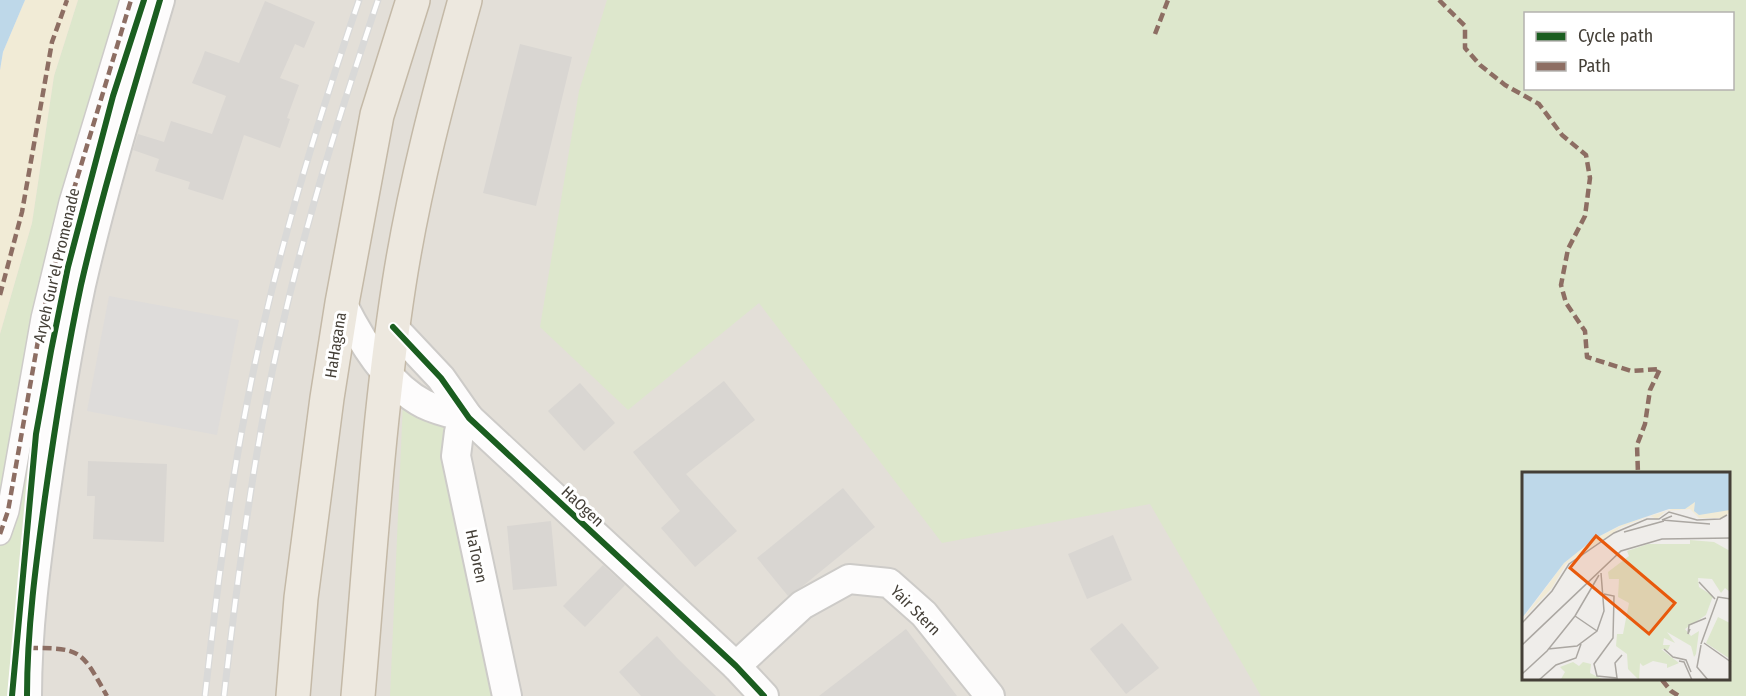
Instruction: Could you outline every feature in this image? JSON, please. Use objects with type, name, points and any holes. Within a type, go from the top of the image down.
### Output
[{"type":"highway","name":"HaHagana","points":[[293,696],[303,586],[327,398],[342,303],[377,116],[413,0]]},
{"type":"highway","points":[[358,696],[393,327],[413,209],[432,121],[465,0]]},
{"type":"street","name":"Aryeh Gur'el Promenade","points":[[0,534],[8,511],[42,318],[67,214],[132,0]]},
{"type":"street","points":[[27,696],[27,662],[37,558],[54,432],[81,286],[116,150],[160,0]]},
{"type":"street","name":"HaOgen","points":[[342,303],[363,341],[387,374],[407,393],[423,404],[469,418]]},
{"type":"street","name":"HaOgen","points":[[393,327],[441,378],[469,418],[736,666],[764,696]]},
{"type":"street","name":"HaToren","points":[[469,418],[459,432],[456,456],[507,696]]},
{"type":"street","name":"Yair Stern","points":[[736,666],[802,605],[849,579],[889,583],[924,614],[990,696]]},
{"type":"shaded area","points":[[25,0],[1746,0],[1746,696],[0,696],[0,70]]},
{"type":"shaded area","points":[[109,296],[239,320],[217,435],[87,411]]},
{"type":"green space","points":[[78,0],[137,0],[54,295],[32,418],[7,696],[0,696],[0,334],[32,223],[54,76]]},
{"type":"green space","points":[[607,0],[1746,0],[1746,696],[1261,696],[1150,504],[942,543],[759,303],[628,410],[540,327],[579,91]]},
{"type":"green space","points":[[403,402],[459,422],[497,696],[390,696]]},
{"type":"sand","points":[[25,0],[78,0],[54,76],[32,223],[0,334],[0,70],[3,52]]},
{"type":"water","points":[[0,0],[25,0],[3,52],[0,70]]},
{"type":"building","points":[[265,1],[315,22],[304,48],[295,44],[280,78],[299,85],[287,118],[290,119],[280,148],[244,135],[223,200],[188,189],[190,182],[155,171],[159,159],[133,150],[138,134],[164,142],[171,121],[212,134],[226,96],[192,83],[205,51],[239,63]]},
{"type":"building","points":[[520,44],[572,57],[536,206],[483,193]]},
{"type":"building","points":[[724,381],[755,420],[686,474],[737,531],[695,567],[661,528],[680,511],[633,452]]},
{"type":"building","points":[[580,383],[615,423],[584,451],[548,411]]},
{"type":"building","points":[[88,461],[167,464],[164,542],[93,539],[95,496],[87,496]]},
{"type":"building","points":[[843,488],[875,527],[788,596],[757,558]]},
{"type":"building","points":[[551,521],[557,586],[513,590],[507,526]]},
{"type":"building","points":[[1113,535],[1132,580],[1087,599],[1068,554]]},
{"type":"building","points":[[603,565],[625,585],[585,627],[563,606]]},
{"type":"building","points":[[1122,623],[1159,668],[1126,694],[1090,649]]},
{"type":"building","points":[[906,629],[957,696],[819,696]]},
{"type":"building","points":[[657,636],[716,696],[641,696],[619,672]]},
{"type":"railway","points":[[205,696],[228,512],[257,352],[296,200],[359,0]]},
{"type":"railway","points":[[224,696],[247,515],[275,356],[314,202],[378,0]]},
{"type":"marked path","points":[[0,295],[22,212],[52,42],[67,0]]},
{"type":"marked path","points":[[0,534],[8,511],[42,318],[70,202],[131,0]]},
{"type":"marked path","points":[[1155,34],[1168,0]]},
{"type":"marked path","points":[[1439,0],[1465,26],[1465,48],[1480,65],[1505,85],[1539,104],[1562,135],[1586,155],[1590,178],[1585,216],[1568,249],[1561,285],[1566,303],[1585,331],[1587,357],[1631,371],[1660,369],[1650,390],[1645,424],[1637,445],[1638,472]]},
{"type":"marked path","points":[[29,648],[60,649],[78,655],[91,669],[107,696]]},
{"type":"marked path","points":[[1663,681],[1679,696]]},
{"type":"cycle path","points":[[12,696],[36,434],[51,351],[68,267],[113,96],[144,0]]},
{"type":"cycle path","points":[[27,696],[35,571],[70,338],[99,213],[160,0]]},
{"type":"cycle path","points":[[393,327],[441,378],[469,418],[736,666],[764,696]]}]
